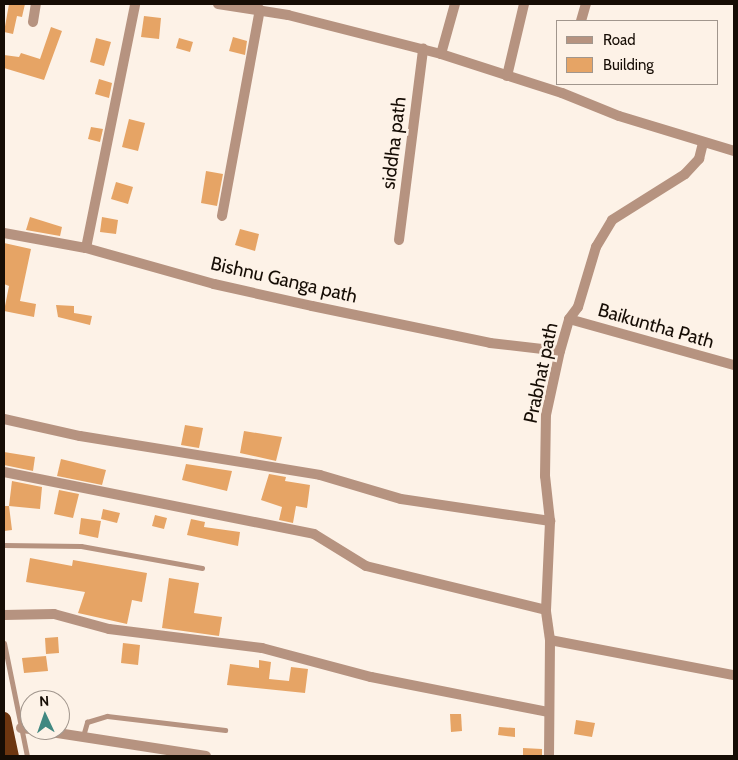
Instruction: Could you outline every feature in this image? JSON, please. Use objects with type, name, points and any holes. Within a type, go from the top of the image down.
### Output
[{"type":"highway","points":[[4,719],[12,756]]},
{"type":"street","points":[[32,22],[36,4]]},
{"type":"street","points":[[86,248],[135,4]]},
{"type":"street","points":[[218,4],[260,9],[441,54],[507,76],[563,88],[619,116],[734,151]]},
{"type":"street","points":[[441,54],[454,4]]},
{"type":"street","points":[[507,76],[524,4]]},
{"type":"street","points":[[581,20],[586,4]]},
{"type":"street","points":[[222,216],[260,9]]},
{"type":"street","name":"siddha path","points":[[399,240],[424,50]]},
{"type":"street","name":"Prabhat path","points":[[549,756],[550,640],[546,610],[550,521],[545,476],[546,415],[568,319],[578,308],[596,247],[612,220],[685,174],[699,159],[703,143]]},
{"type":"street","name":"Bishnu Ganga path","points":[[4,233],[86,248],[214,284],[312,306],[490,343],[560,351]]},
{"type":"street","name":"Baikuntha Path","points":[[568,319],[734,365]]},
{"type":"street","points":[[4,419],[80,436],[320,475],[401,499],[550,521]]},
{"type":"street","points":[[4,472],[314,534],[366,566],[546,610]]},
{"type":"street","points":[[4,615],[54,614],[109,629],[262,648],[371,677],[548,712]]},
{"type":"street","points":[[550,640],[734,675]]},
{"type":"street","points":[[70,734],[206,756]]},
{"type":"lane","points":[[4,545],[81,546],[202,568]]},
{"type":"lane","points":[[4,643],[20,708]]},
{"type":"lane","points":[[83,736],[87,722],[107,716],[225,730]]},
{"type":"lane","points":[[26,740],[27,756]]},
{"type":"building","points":[[9,4],[25,4],[22,17],[17,16],[13,34],[4,32]]},
{"type":"building","points":[[144,16],[161,18],[159,39],[141,37]]},
{"type":"building","points":[[51,27],[62,31],[44,80],[4,68],[4,55],[19,57],[21,53],[40,59]]},
{"type":"building","points":[[233,37],[247,41],[245,55],[229,51]]},
{"type":"building","points":[[96,38],[111,42],[104,66],[90,62]]},
{"type":"building","points":[[179,38],[193,42],[190,52],[176,48]]},
{"type":"building","points":[[99,79],[112,83],[109,98],[95,94]]},
{"type":"building","points":[[129,119],[145,123],[138,151],[122,147]]},
{"type":"building","points":[[91,127],[103,129],[100,142],[88,139]]},
{"type":"building","points":[[206,171],[223,174],[217,206],[201,203]]},
{"type":"building","points":[[116,182],[133,187],[128,204],[111,199]]},
{"type":"building","points":[[30,217],[62,227],[60,236],[26,230]]},
{"type":"building","points":[[102,217],[118,220],[116,234],[100,232]]},
{"type":"building","points":[[240,229],[259,234],[255,251],[235,245]]},
{"type":"building","points":[[4,243],[31,249],[20,301],[36,304],[34,317],[4,311],[9,286],[4,284]]},
{"type":"building","points":[[56,305],[74,306],[74,313],[92,316],[90,325],[58,317]]},
{"type":"building","points":[[185,425],[203,428],[199,448],[181,445]]},
{"type":"building","points":[[244,431],[282,437],[276,461],[240,453]]},
{"type":"building","points":[[4,452],[35,457],[33,471],[4,465]]},
{"type":"building","points":[[61,459],[106,470],[102,485],[57,476]]},
{"type":"building","points":[[186,464],[232,471],[227,491],[182,480]]},
{"type":"building","points":[[269,474],[286,477],[285,481],[310,485],[307,508],[296,506],[293,523],[279,520],[282,507],[261,500]]},
{"type":"building","points":[[12,481],[42,487],[40,509],[9,506]]},
{"type":"building","points":[[59,490],[79,494],[73,518],[54,514]]},
{"type":"building","points":[[4,506],[9,506],[12,530],[4,531]]},
{"type":"building","points":[[103,509],[120,513],[117,523],[101,519]]},
{"type":"building","points":[[155,515],[167,518],[164,529],[152,526]]},
{"type":"building","points":[[81,518],[101,521],[98,538],[79,534]]},
{"type":"building","points":[[191,519],[205,522],[204,527],[240,532],[238,546],[187,535]]},
{"type":"building","points":[[30,558],[72,566],[73,560],[147,573],[142,602],[132,600],[127,624],[78,613],[85,592],[26,582]]},
{"type":"building","points":[[169,578],[199,583],[194,613],[222,617],[219,636],[162,628]]},
{"type":"building","points":[[58,637],[59,653],[46,654],[45,638]]},
{"type":"building","points":[[123,643],[140,645],[138,665],[121,663]]},
{"type":"building","points":[[46,656],[48,671],[24,673],[22,658]]},
{"type":"building","points":[[259,660],[271,662],[269,679],[289,681],[291,667],[308,669],[305,693],[227,685],[230,664],[259,668]]},
{"type":"building","points":[[450,714],[461,714],[462,731],[451,732]]},
{"type":"building","points":[[576,720],[595,723],[592,737],[574,734]]},
{"type":"building","points":[[499,727],[515,728],[515,737],[498,735]]},
{"type":"building","points":[[523,748],[542,749],[542,756],[523,756]]}]
